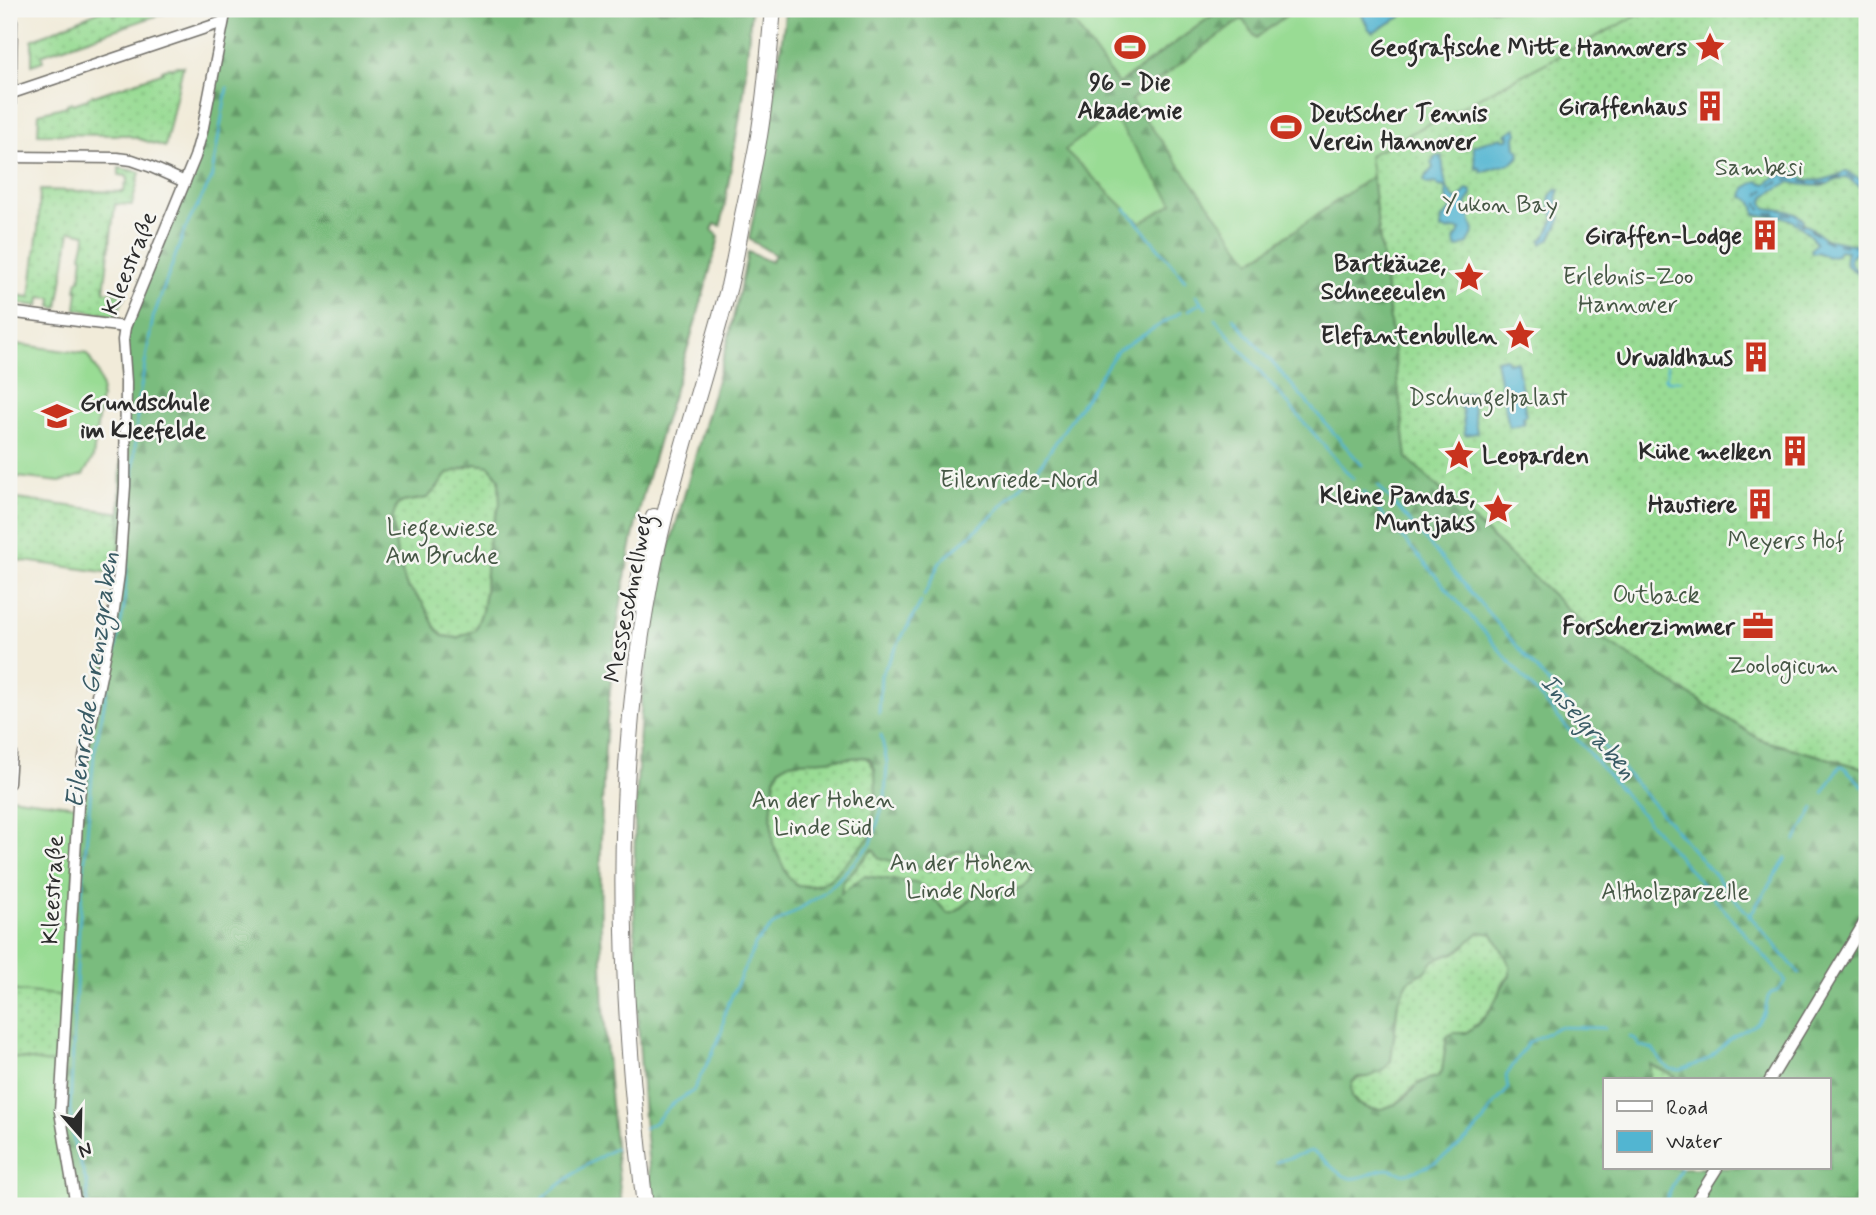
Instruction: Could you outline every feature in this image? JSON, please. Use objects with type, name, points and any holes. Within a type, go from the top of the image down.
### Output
[{"type":"highway","name":"Messeschnellweg","points":[[634,1206],[622,1086],[613,925],[612,845],[622,695],[644,553],[719,281],[749,132],[762,9]]},
{"type":"highway","name":"Messeschnellweg","points":[[645,1206],[633,1085],[624,924],[623,843],[632,696],[656,555],[729,283],[759,134],[773,9]]},
{"type":"street","name":"Kleestraße","points":[[76,1206],[60,1112],[75,848],[84,757],[112,623],[119,574],[125,486],[123,340],[125,327],[195,158],[226,9]]},
{"type":"street","points":[[9,181],[10,18]]},
{"type":"street","points":[[10,94],[223,22]]},
{"type":"street","points":[[10,157],[125,159],[185,182]]},
{"type":"street","points":[[9,312],[125,327]]},
{"type":"street","points":[[9,739],[9,782]]},
{"type":"street","points":[[1771,1078],[1867,918]]},
{"type":"street","points":[[1693,1206],[1716,1170]]},
{"type":"green space","points":[[104,9],[111,9],[114,15],[131,9],[173,10],[41,55],[43,61],[32,65],[32,40]]},
{"type":"green space","points":[[226,9],[751,9],[744,92],[721,226],[715,224],[712,230],[719,236],[652,462],[630,551],[617,631],[608,713],[602,795],[602,960],[606,1043],[622,1206],[76,1206],[60,1112],[78,806],[119,574],[123,340],[195,157]],"holes":[[[476,464],[489,466],[499,478],[500,504],[487,551],[482,611],[475,630],[457,638],[443,636],[435,627],[423,603],[406,585],[397,555],[392,519],[397,505],[427,498],[447,474]]]},
{"type":"green space","name":"Eilenriede-Nord","points":[[785,9],[1064,9],[1119,84],[1221,9],[1295,9],[1256,38],[1242,19],[1251,261],[1372,176],[1407,458],[1592,632],[1761,740],[1867,769],[1867,1206],[653,1206],[644,1118],[634,906],[635,822],[642,692],[650,633],[665,563],[728,341],[748,252],[771,262],[775,255],[749,239],[764,161]],"holes":[[[869,758],[875,769],[876,802],[870,837],[829,880],[812,887],[796,885],[788,877],[773,844],[771,815],[775,778],[779,769],[787,763]],[[873,849],[879,858],[930,871],[948,855],[958,851],[1025,860],[1031,864],[1032,875],[1023,887],[976,896],[956,912],[948,914],[916,883],[864,876],[841,894],[843,882]],[[1479,932],[1493,934],[1510,965],[1510,976],[1489,1012],[1466,1033],[1447,1036],[1439,1077],[1417,1085],[1396,1104],[1381,1109],[1369,1109],[1357,1104],[1352,1098],[1353,1081],[1358,1077],[1368,1077],[1383,1071],[1391,1061],[1398,1001],[1409,980],[1425,972],[1434,960],[1456,952]]]},
{"type":"green space","name":"96 - Die Akademie","points":[[1064,9],[1221,9],[1118,84]]},
{"type":"green space","name":"Deutscher Tennis Verein Hannover","points":[[1295,9],[1649,9],[1369,155],[1372,176],[1251,261],[1131,100],[1242,19],[1256,38]]},
{"type":"green space","name":"Erlebnis-Zoo Hannover","points":[[1649,9],[1867,9],[1867,769],[1761,740],[1592,632],[1407,458],[1369,155]]},
{"type":"green space","points":[[183,66],[165,147],[126,135],[38,134],[39,113],[88,99]]},
{"type":"green space","points":[[1112,115],[1173,203],[1140,223],[1065,150]]},
{"type":"green space","points":[[119,168],[140,172],[132,205],[115,204],[104,291],[126,295],[115,316],[76,309],[76,290],[80,280],[81,256],[86,234],[70,231],[58,308],[51,307],[52,298],[40,297],[39,306],[9,302],[15,295],[30,297],[40,190],[124,192],[128,178],[119,175]]},
{"type":"green space","name":"Grundschule im Kleefelde","points":[[9,343],[87,354],[97,371],[102,388],[93,458],[83,475],[60,482],[9,476]]},
{"type":"green space","name":"Liegewiese Am Bruche","points":[[476,463],[489,466],[499,478],[500,504],[487,551],[482,611],[475,630],[457,638],[443,636],[435,627],[423,603],[406,585],[397,555],[392,519],[397,505],[427,498],[446,474]]},
{"type":"green space","points":[[9,498],[123,513],[119,574],[9,559]]},
{"type":"green space","name":"An der Hohen Linde Süd","points":[[864,757],[874,770],[877,793],[870,837],[852,859],[830,879],[811,886],[795,883],[782,867],[772,842],[772,804],[777,773],[786,764],[795,762]]},
{"type":"green space","points":[[9,797],[78,806],[67,996],[9,990]]},
{"type":"green space","name":"An der Hohen Linde Nord","points":[[873,848],[943,860],[958,851],[1025,860],[1031,864],[1032,875],[1029,882],[1022,887],[983,894],[948,914],[916,883],[864,876],[840,895],[843,882]]},
{"type":"green space","points":[[1479,932],[1493,933],[1510,965],[1510,976],[1501,985],[1486,1016],[1466,1033],[1447,1036],[1439,1077],[1421,1082],[1388,1107],[1372,1109],[1363,1106],[1352,1095],[1352,1083],[1368,1077],[1394,1039],[1398,1000],[1409,980],[1425,972],[1433,960],[1456,952]]},
{"type":"green space","points":[[9,990],[67,996],[64,1065],[9,1057]]},
{"type":"green space","points":[[9,1057],[64,1065],[60,1112],[76,1206],[9,1206]]},
{"type":"green space","points":[[1650,1063],[1676,1078],[1650,1078]]},
{"type":"water","points":[[1362,9],[1401,9],[1403,14],[1373,32],[1361,13]]},
{"type":"water","points":[[1516,128],[1516,148],[1520,156],[1512,163],[1481,172],[1480,168],[1476,169],[1473,146],[1502,137],[1508,139],[1506,134]]},
{"type":"water","points":[[1442,156],[1445,181],[1453,197],[1458,200],[1467,189],[1472,191],[1466,204],[1474,231],[1468,244],[1457,248],[1454,240],[1461,230],[1441,230],[1442,218],[1452,209],[1447,203],[1445,187],[1424,181],[1433,168],[1431,162],[1434,157]]},
{"type":"water","points":[[1846,171],[1867,184],[1867,191],[1845,177],[1822,186],[1789,182],[1765,196],[1763,202],[1766,208],[1786,210],[1798,215],[1826,239],[1851,244],[1867,243],[1867,249],[1852,255],[1850,259],[1860,274],[1847,265],[1847,251],[1839,250],[1836,255],[1827,257],[1817,252],[1812,253],[1811,249],[1816,243],[1802,228],[1782,217],[1755,214],[1752,203],[1743,197],[1745,188],[1757,181],[1766,184],[1775,177],[1795,172],[1805,179],[1821,180]]},
{"type":"water","points":[[1560,190],[1557,200],[1561,218],[1551,238],[1542,244],[1541,240],[1554,219],[1549,202],[1550,196]]},
{"type":"water","points":[[1506,358],[1508,363],[1517,361],[1526,415],[1523,417],[1524,424],[1509,427],[1496,360]]},
{"type":"water","points":[[1471,392],[1477,433],[1465,435],[1462,409],[1451,398]]},
{"type":"waterway","name":"Eilenriede Grenzgraben","points":[[88,1206],[87,1184],[74,1143],[70,1110],[79,926],[94,754],[124,607],[138,404],[153,318],[185,229],[211,180],[227,88]]},
{"type":"waterway","points":[[1126,209],[1185,280]]},
{"type":"waterway","name":"Inselgraben","points":[[1196,295],[1206,308]]},
{"type":"waterway","points":[[1189,310],[1202,302]]},
{"type":"waterway","points":[[924,596],[940,562],[993,515],[1039,467],[1117,351],[1181,312]]},
{"type":"waterway","points":[[1233,318],[1362,465]]},
{"type":"waterway","name":"Inselgraben","points":[[1215,319],[1353,479]]},
{"type":"waterway","points":[[1667,365],[1668,374],[1665,378],[1670,381],[1681,380]]},
{"type":"waterway","points":[[1378,485],[1799,973]]},
{"type":"waterway","name":"Inselgraben","points":[[1363,492],[1786,981],[1768,997],[1765,1012],[1756,1024],[1734,1036],[1703,1062],[1680,1070],[1670,1069],[1653,1049],[1639,1046],[1635,1039],[1630,1037]]},
{"type":"waterway","points":[[879,714],[881,675],[921,602]]},
{"type":"waterway","points":[[644,1128],[693,1091],[722,1031],[725,1011],[756,943],[772,926],[834,884],[871,844],[885,799],[887,763],[881,735]]},
{"type":"waterway","points":[[1823,793],[1840,766],[1867,790]]},
{"type":"waterway","points":[[1795,841],[1814,808]]},
{"type":"waterway","points":[[1749,917],[1786,858]]},
{"type":"waterway","points":[[1276,1162],[1311,1151],[1339,1173],[1350,1178],[1386,1169],[1404,1173],[1428,1166],[1458,1147],[1482,1123],[1508,1089],[1506,1076],[1528,1043],[1558,1027],[1605,1028]]},
{"type":"waterway","points":[[543,1198],[580,1169],[615,1148]]},
{"type":"waterway","points":[[1661,1206],[1680,1170]]},
{"type":"waterway","points":[[1864,1206],[1867,1202]]},
{"type":"ferry route","points":[[1867,189],[1846,174],[1823,184],[1791,178],[1777,182],[1760,193],[1758,205],[1763,213],[1790,214],[1830,243],[1854,247],[1867,245]]},
{"type":"place","name":"96 - Die Akademie","points":[[1130,47]]},
{"type":"place","name":"Geografische Mitte Hannovers","points":[[1710,47]]},
{"type":"place","name":"Giraffenhaus","points":[[1710,106]]},
{"type":"place","name":"Deutscher Tennis Verein Hannover","points":[[1286,127]]},
{"type":"place","name":"Giraffen-Lodge","points":[[1765,235]]},
{"type":"place","name":"Bartkäuze, Schneeeulen","points":[[1469,277]]},
{"type":"place","name":"Elefantenbullen","points":[[1520,335]]},
{"type":"place","name":"Urwaldhaus","points":[[1756,357]]},
{"type":"place","name":"Grundschule im Kleefelde","points":[[57,416]]},
{"type":"place","name":"Kühe melken","points":[[1795,451]]},
{"type":"place","name":"Leoparden","points":[[1459,455]]},
{"type":"place","name":"Haustiere","points":[[1760,504]]},
{"type":"place","name":"Kleine Pandas, Muntjaks","points":[[1498,509]]},
{"type":"place","name":"Forscherzimmer","points":[[1758,626]]},
{"type":"park label","name":"Sambesi","points":[[1759,167]]},
{"type":"park label","name":"Yukon Bay","points":[[1500,204]]},
{"type":"park label","name":"Dschungelpalast","points":[[1488,397]]},
{"type":"park label","name":"Meyers Hof","points":[[1786,540]]},
{"type":"park label","name":"Outback","points":[[1656,594]]},
{"type":"park label","name":"Zoologicum","points":[[1783,665]]},
{"type":"park label","name":"Altholzparzelle","points":[[1675,891]]}]
